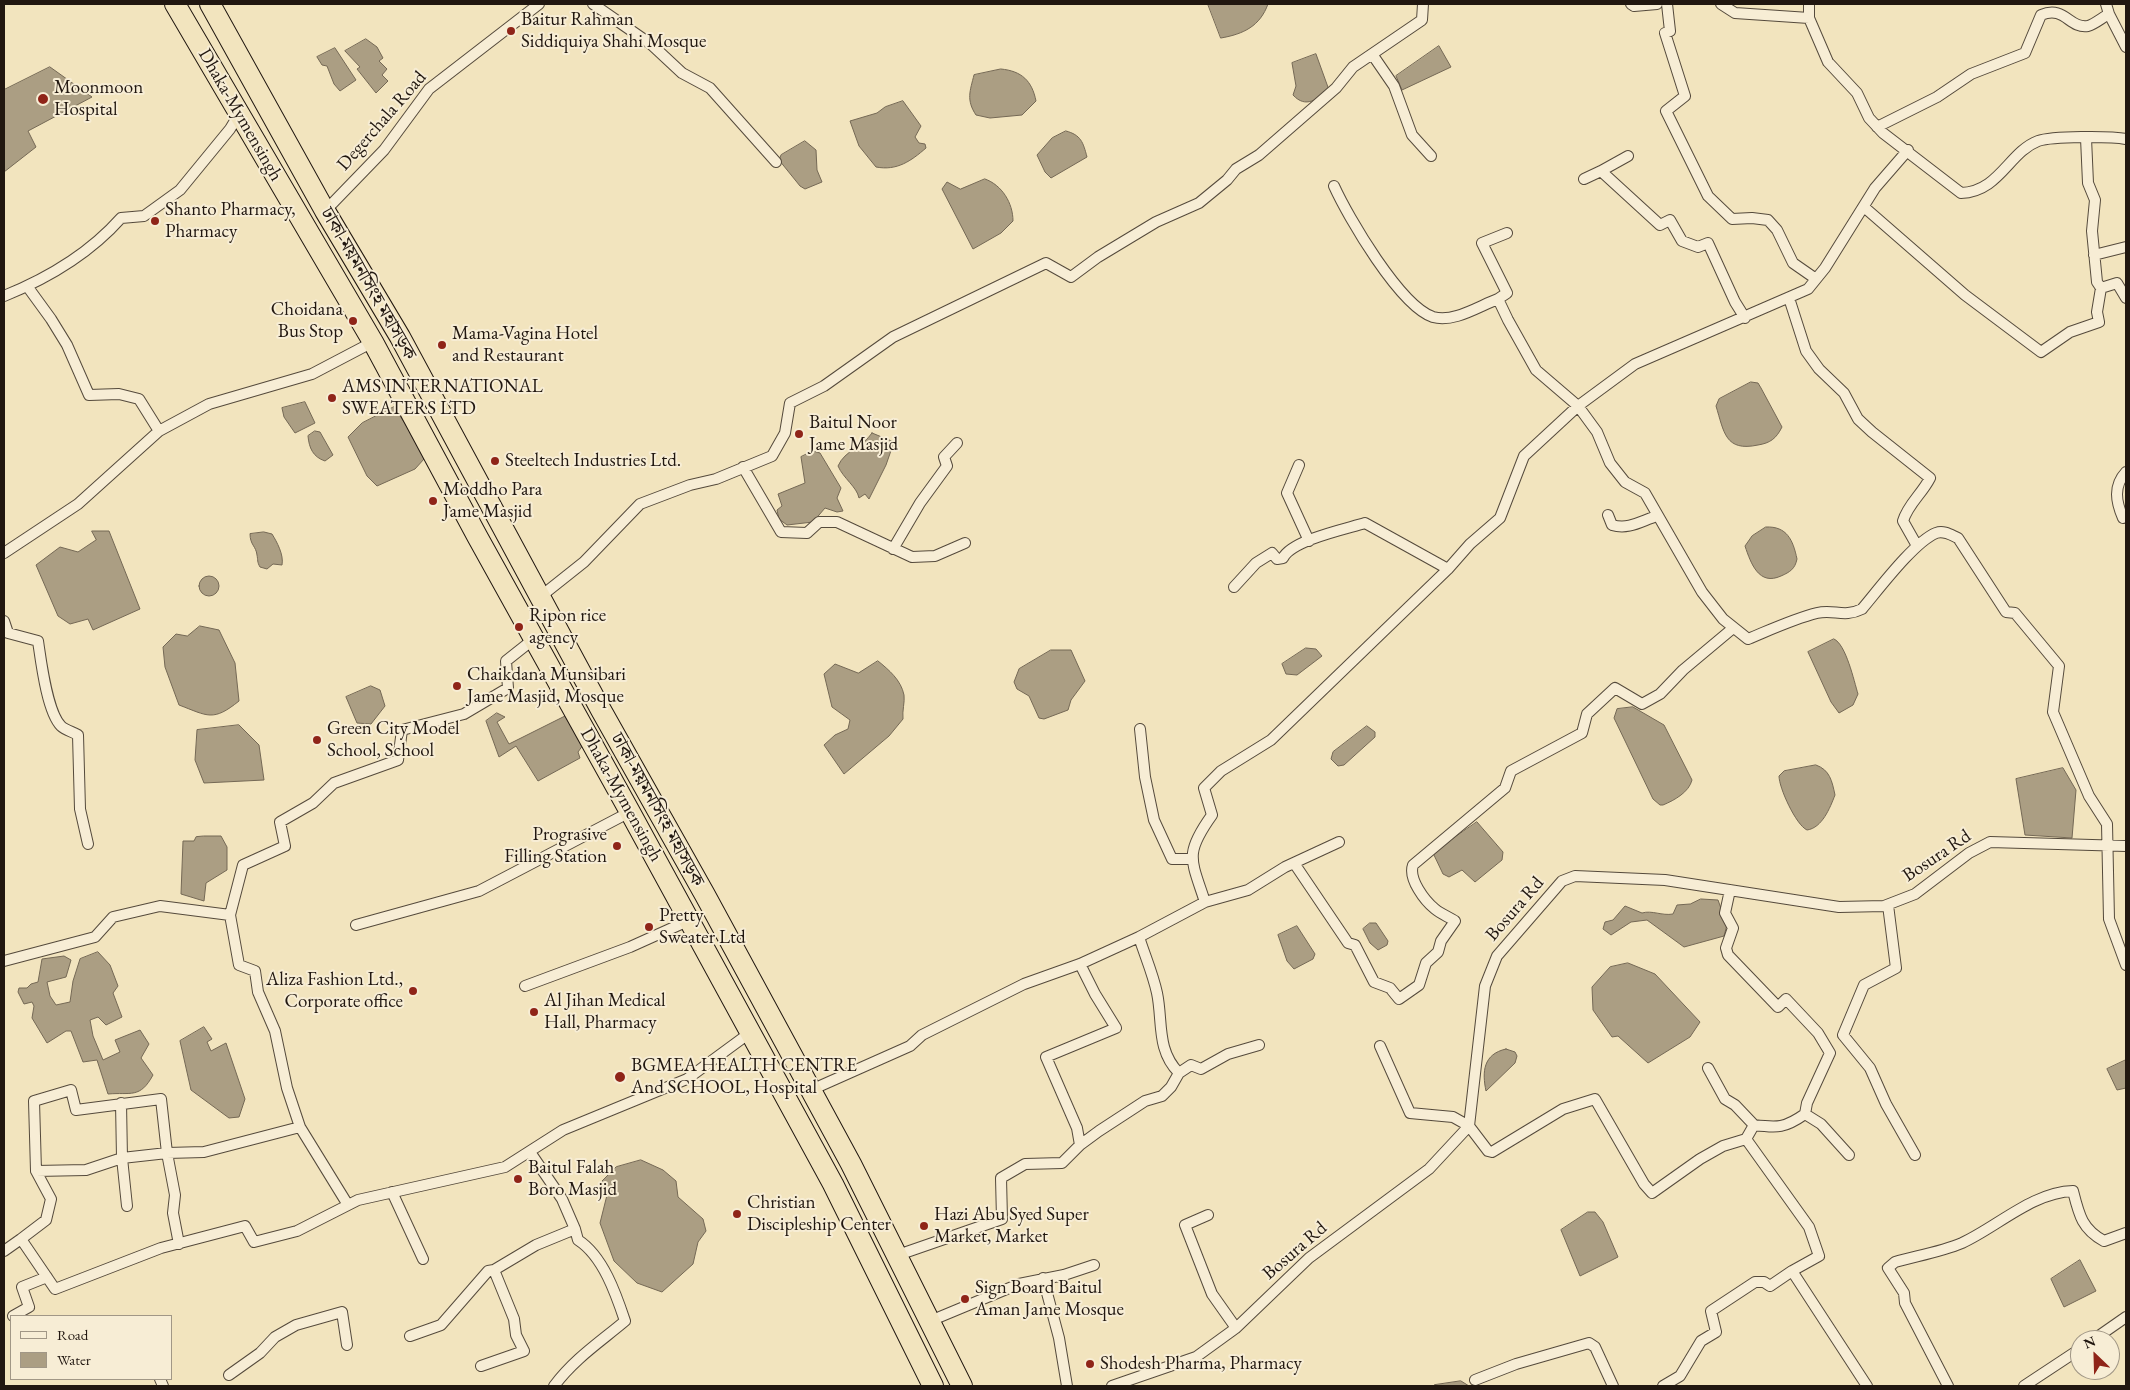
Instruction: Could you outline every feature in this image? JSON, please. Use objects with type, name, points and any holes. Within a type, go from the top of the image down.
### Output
[{"type":"highway","name":"Dhaka-Mymensingh","points":[[175,4],[373,342],[477,536],[690,920],[833,1184],[933,1386]]},
{"type":"highway","name":"ঢাকা-ময়মনসিংহ মহাসড়ক","points":[[210,4],[325,211],[400,337],[540,597],[811,1090],[898,1255],[962,1386]]},
{"type":"street","name":"Degerchala Road","points":[[325,211],[384,150],[429,90],[539,4]]},
{"type":"street","points":[[593,4],[652,45],[682,73],[710,88],[776,162]]},
{"type":"street","points":[[540,597],[584,562],[640,504],[690,485],[716,479],[772,456],[785,433],[790,403],[824,386],[893,337],[1046,263],[1071,277],[1098,257],[1156,222],[1199,203],[1227,180],[1236,169],[1259,156],[1336,88],[1354,67],[1422,20],[1423,4]]},
{"type":"street","points":[[1631,4],[1634,6],[1657,4]]},
{"type":"street","points":[[1667,4],[1670,31],[1665,33],[1685,96],[1666,111],[1708,196],[1732,219],[1752,218],[1768,220],[1777,230],[1793,263],[1816,279]]},
{"type":"street","points":[[1720,4],[1735,13],[1808,18]]},
{"type":"street","points":[[1809,4],[1808,18],[1828,62],[1850,84],[1869,118],[1877,127],[1953,188],[1961,192],[1973,192],[1987,185],[2039,140],[2126,139]]},
{"type":"street","points":[[2106,4],[2126,47]]},
{"type":"street","points":[[1877,127],[1937,97],[1971,74],[2025,53],[2041,15],[2051,11],[2061,13],[2079,24],[2088,26],[2109,14]]},
{"type":"street","points":[[1372,54],[1394,86],[1412,135],[1431,156]]},
{"type":"street","points":[[4,296],[27,286],[106,235],[120,218],[144,216],[180,190],[230,129],[239,114]]},
{"type":"street","points":[[1864,207],[1965,295],[2042,352],[2070,332],[2099,322],[2096,312],[2100,288],[2097,282],[2092,231],[2095,200],[2088,183],[2086,138]]},
{"type":"street","points":[[1205,902],[1190,859],[1198,834],[1212,815],[1204,788],[1221,771],[1270,740],[1448,569],[1470,544],[1500,518],[1524,456],[1578,406],[1635,364],[1745,318],[1808,289],[1864,207],[1874,188],[1908,150]]},
{"type":"street","points":[[1584,179],[1628,156]]},
{"type":"street","points":[[1601,171],[1660,225],[1670,220],[1682,241],[1698,247],[1708,243],[1745,318]]},
{"type":"street","points":[[1334,186],[1361,238],[1384,270],[1423,312],[1434,317],[1456,317],[1498,299],[1507,293],[1482,243],[1507,233]]},
{"type":"street","points":[[2094,256],[2126,246]]},
{"type":"street","points":[[2100,288],[2117,283],[2126,298]]},
{"type":"street","points":[[27,286],[67,345],[89,395],[119,394],[139,399],[159,431]]},
{"type":"street","points":[[1789,298],[1806,351],[1819,369],[1844,393],[1858,418],[1872,432],[1930,478],[1924,490],[1907,509],[1903,521],[1916,544]]},
{"type":"street","points":[[1498,299],[1536,370],[1578,406],[1597,432],[1610,463],[1625,482],[1645,493],[1690,573],[1732,629],[1748,639],[1818,612],[1846,615],[1854,613],[1862,608],[1876,593],[1916,544],[1937,533],[1946,532],[1958,538],[2006,612],[2015,613],[2059,666],[2052,712],[2089,796],[2107,824],[2109,845],[2106,877],[2109,919],[2126,965]]},
{"type":"street","points":[[4,553],[78,504],[159,431],[209,404],[312,374],[373,342]]},
{"type":"street","points":[[893,548],[920,503],[947,466],[944,458],[957,443]]},
{"type":"street","points":[[1299,465],[1287,493],[1309,542]]},
{"type":"street","points":[[744,467],[781,532],[807,533],[819,522],[837,522],[912,557],[935,556],[965,543]]},
{"type":"street","points":[[2124,518],[2116,502],[2117,487],[2126,472]]},
{"type":"street","points":[[1608,515],[1612,525],[1619,527],[1629,527],[1657,516]]},
{"type":"street","points":[[1234,587],[1256,564],[1272,553],[1277,559],[1283,558],[1287,551],[1365,523],[1448,569]]},
{"type":"street","points":[[4,621],[8,633],[38,642],[46,690],[56,717],[61,726],[78,735],[80,810],[88,844]]},
{"type":"street","points":[[1294,863],[1348,944],[1355,945],[1374,982],[1390,988],[1399,999],[1419,984],[1426,964],[1438,952],[1441,941],[1455,921],[1435,909],[1424,896],[1412,874],[1413,865],[1506,788],[1511,772],[1582,734],[1587,714],[1615,688],[1642,704],[1660,694],[1683,670],[1732,629]]},
{"type":"street","points":[[348,1205],[300,1127],[287,1088],[275,1031],[258,992],[255,971],[239,965],[230,915],[243,865],[285,846],[280,822],[313,803],[334,783],[398,760],[402,730],[464,714],[508,688],[506,661],[535,638]]},
{"type":"street","points":[[1140,728],[1145,777],[1154,820],[1172,859],[1190,859]]},
{"type":"street","points":[[356,925],[479,891],[630,812]]},
{"type":"street","points":[[811,1090],[910,1046],[922,1035],[1024,984],[1080,964],[1139,937],[1205,902],[1248,890],[1294,863],[1338,842]]},
{"type":"street","name":"Bosura Rd","points":[[1112,1386],[1196,1357],[1236,1328],[1309,1258],[1429,1169],[1469,1126],[1485,986],[1497,956],[1562,881],[1575,876],[1665,880],[1838,907],[1888,905],[1915,894],[1969,853],[1990,842],[2126,846]]},
{"type":"street","points":[[1708,1068],[1725,1099],[1735,1105],[1754,1125],[1778,1128],[1790,1124],[1805,1114],[1807,1103],[1830,1053],[1804,1015],[1786,998],[1778,1007],[1728,955],[1726,948],[1732,928],[1725,913],[1730,890]]},
{"type":"street","points":[[1888,905],[1896,968],[1864,985],[1843,1035],[1870,1068],[1886,1104],[1915,1155]]},
{"type":"street","points":[[4,961],[95,937],[113,917],[160,906],[230,915]]},
{"type":"street","points":[[525,986],[630,947],[690,920]]},
{"type":"street","points":[[1139,937],[1157,990],[1161,1009],[1161,1041],[1171,1065],[1179,1073]]},
{"type":"street","points":[[1080,964],[1095,994],[1116,1028],[1046,1058],[1077,1128],[1080,1145]]},
{"type":"street","points":[[21,1239],[54,1288],[179,1244],[245,1226],[254,1242],[297,1231],[358,1200],[505,1167],[563,1130],[686,1079],[751,1032]]},
{"type":"street","points":[[898,1255],[1002,1219],[1000,1178],[1025,1164],[1062,1163],[1080,1145],[1145,1101],[1162,1096],[1171,1087],[1179,1073],[1191,1065],[1201,1069],[1228,1054],[1260,1045]]},
{"type":"street","points":[[1380,1046],[1410,1113],[1447,1115],[1469,1126],[1488,1151],[1492,1152],[1563,1109],[1595,1099],[1627,1156],[1652,1193],[1684,1168],[1723,1146],[1746,1139],[1754,1125]]},
{"type":"street","points":[[4,1251],[46,1220],[51,1199],[36,1171],[34,1101],[71,1090],[76,1110],[161,1099],[167,1153],[175,1195],[173,1213],[179,1244]]},
{"type":"street","points":[[121,1103],[122,1158],[127,1206]]},
{"type":"street","points":[[1805,1114],[1821,1124],[1849,1155]]},
{"type":"street","points":[[36,1171],[86,1170],[122,1158],[167,1153],[204,1152],[300,1127]]},
{"type":"street","points":[[1663,1386],[1680,1376],[1701,1341],[1716,1332],[1711,1311],[1755,1282],[1764,1282],[1770,1286],[1792,1270],[1818,1256],[1809,1226],[1746,1139]]},
{"type":"street","points":[[530,1152],[562,1199],[578,1240],[591,1248],[618,1298],[625,1321],[590,1348],[565,1372],[554,1386]]},
{"type":"street","points":[[392,1192],[423,1259]]},
{"type":"street","points":[[1948,1386],[1905,1303],[1904,1293],[1888,1268],[1895,1262],[1959,1244],[2036,1202],[2068,1192],[2073,1192],[2081,1216],[2090,1233],[2104,1240],[2126,1233]]},
{"type":"street","points":[[1208,1215],[1185,1225],[1212,1294],[1236,1328]]},
{"type":"street","points":[[410,1336],[441,1325],[488,1271],[494,1270],[536,1245],[575,1229]]},
{"type":"street","points":[[930,1321],[1019,1284],[1094,1265]]},
{"type":"street","points":[[481,1366],[524,1351],[516,1335],[514,1319],[494,1270]]},
{"type":"street","points":[[1792,1270],[1867,1386]]},
{"type":"street","points":[[15,1315],[29,1307],[22,1287],[47,1277]]},
{"type":"street","points":[[1043,1278],[1059,1338],[1067,1386]]},
{"type":"street","points":[[230,1375],[260,1353],[275,1337],[296,1325],[320,1317],[342,1312],[347,1345]]},
{"type":"street","points":[[2107,1330],[2126,1317]]},
{"type":"street","points":[[1475,1380],[1516,1364],[1589,1343],[1595,1346],[1613,1386]]},
{"type":"street","points":[[2024,1386],[2070,1356]]},
{"type":"water","points":[[1208,4],[1268,4],[1261,18],[1250,28],[1221,38]]},
{"type":"water","points":[[366,39],[377,47],[383,58],[379,61],[387,69],[382,75],[388,81],[376,93],[357,69],[360,67],[345,51]]},
{"type":"water","points":[[1439,46],[1451,67],[1402,90],[1396,76]]},
{"type":"water","points":[[335,48],[356,80],[340,91],[334,84],[327,66],[322,65],[317,57]]},
{"type":"water","points":[[1316,54],[1329,90],[1311,101],[1302,101],[1293,95],[1296,86],[1292,63]]},
{"type":"water","points":[[50,67],[92,97],[28,131],[36,147],[4,172],[4,90]]},
{"type":"water","points":[[1001,69],[1015,72],[1025,78],[1032,88],[1036,101],[1022,115],[990,118],[976,115],[970,100],[974,75]]},
{"type":"water","points":[[903,101],[921,126],[915,137],[919,143],[925,144],[926,148],[903,164],[891,168],[876,167],[859,146],[850,121],[877,113],[885,107]]},
{"type":"water","points":[[1066,131],[1081,140],[1087,157],[1051,178],[1045,172],[1037,155],[1052,138]]},
{"type":"water","points":[[805,141],[816,150],[817,170],[822,182],[805,189],[800,186],[779,160],[781,155]]},
{"type":"water","points":[[985,179],[997,186],[1009,201],[1013,221],[1001,233],[973,249],[942,189],[947,182],[960,189]]},
{"type":"water","points":[[1751,382],[1758,383],[1782,427],[1772,440],[1766,443],[1739,446],[1732,443],[1724,432],[1716,406],[1719,399]]},
{"type":"water","points":[[305,402],[315,423],[295,433],[284,417],[282,408]]},
{"type":"water","points":[[394,407],[416,440],[424,459],[415,469],[377,486],[367,476],[348,437],[362,423]]},
{"type":"water","points":[[315,431],[320,432],[333,455],[325,461],[312,452],[309,444],[308,436]]},
{"type":"water","points":[[872,433],[894,442],[886,465],[869,499],[865,494],[859,498],[856,490],[838,466],[849,452],[864,442]]},
{"type":"water","points":[[813,451],[820,453],[841,488],[837,498],[843,511],[837,512],[825,508],[813,522],[787,525],[779,519],[777,510],[782,506],[778,494],[805,483],[801,457]]},
{"type":"water","points":[[1766,527],[1779,529],[1788,536],[1797,559],[1789,572],[1773,578],[1767,578],[1757,572],[1745,546],[1752,536]]},
{"type":"water","points":[[92,531],[109,531],[140,609],[93,630],[88,619],[70,624],[58,616],[36,565],[60,547],[78,552],[96,540]]},
{"type":"water","points":[[264,532],[272,534],[276,541],[281,553],[282,565],[273,564],[267,569],[260,567],[250,534]]},
{"type":"water","points":[[209,576],[216,579],[219,586],[216,593],[209,596],[202,593],[199,586],[202,579]]},
{"type":"water","points":[[200,626],[219,630],[235,663],[239,701],[223,712],[210,715],[179,705],[165,667],[163,647],[176,634],[187,636]]},
{"type":"water","points":[[1834,639],[1846,655],[1858,694],[1853,705],[1839,713],[1831,702],[1808,652]]},
{"type":"water","points":[[1306,648],[1316,649],[1322,656],[1297,675],[1286,674],[1282,664]]},
{"type":"water","points":[[1051,650],[1071,650],[1085,681],[1071,700],[1068,710],[1044,719],[1039,718],[1029,696],[1017,689],[1014,682],[1019,669]]},
{"type":"water","points":[[878,661],[894,676],[900,685],[904,698],[903,719],[889,736],[844,774],[824,745],[835,735],[848,729],[850,720],[832,707],[824,674],[835,664],[858,673]]},
{"type":"water","points":[[371,686],[380,690],[385,706],[371,724],[357,723],[346,697]]},
{"type":"water","points":[[1633,707],[1664,725],[1692,780],[1685,792],[1663,805],[1660,805],[1653,799],[1614,718],[1617,709]]},
{"type":"water","points":[[497,713],[505,717],[497,722],[509,744],[565,716],[583,745],[578,752],[580,758],[538,781],[516,746],[499,757],[486,721]]},
{"type":"water","points":[[239,725],[259,745],[264,780],[204,783],[195,760],[197,730]]},
{"type":"water","points":[[1367,726],[1375,732],[1375,737],[1344,765],[1338,766],[1331,759],[1333,752]]},
{"type":"water","points":[[1816,765],[1827,773],[1835,795],[1828,811],[1817,826],[1807,830],[1798,821],[1789,806],[1779,776],[1784,771]]},
{"type":"water","points":[[2063,768],[2076,790],[2072,838],[2025,835],[2016,779]]},
{"type":"water","points":[[1477,822],[1503,852],[1502,860],[1475,882],[1462,870],[1449,877],[1443,874],[1433,853]]},
{"type":"water","points":[[221,836],[227,847],[227,870],[206,883],[204,901],[181,894],[183,841],[194,841],[196,837]]},
{"type":"water","points":[[1701,899],[1718,900],[1727,925],[1724,936],[1684,947],[1647,920],[1631,922],[1611,935],[1603,929],[1605,922],[1613,920],[1625,906],[1642,913],[1673,914],[1677,905],[1690,904]]},
{"type":"water","points":[[1370,923],[1376,923],[1388,941],[1387,945],[1378,950],[1370,943],[1363,929]]},
{"type":"water","points":[[1297,926],[1315,954],[1313,959],[1294,969],[1287,961],[1278,935]]},
{"type":"water","points":[[98,952],[110,965],[118,986],[113,993],[122,1017],[106,1025],[98,1017],[90,1020],[93,1036],[103,1060],[120,1052],[115,1040],[140,1030],[149,1044],[141,1058],[153,1075],[144,1088],[134,1093],[108,1094],[97,1060],[83,1062],[71,1031],[66,1031],[47,1043],[32,1018],[34,1006],[32,1002],[24,1004],[18,992],[19,988],[27,988],[31,984],[38,982],[42,959],[64,956],[71,960],[66,977],[47,982],[50,996],[56,1005],[70,1002],[73,981],[80,959]]},
{"type":"water","points":[[1628,963],[1655,974],[1700,1022],[1690,1037],[1648,1063],[1618,1036],[1612,1037],[1593,1010],[1592,987],[1610,967]]},
{"type":"water","points":[[204,1027],[212,1039],[207,1042],[211,1051],[226,1043],[245,1099],[239,1117],[229,1118],[191,1090],[180,1041]]},
{"type":"water","points":[[1506,1049],[1515,1052],[1517,1056],[1515,1063],[1486,1091],[1484,1077],[1486,1065],[1489,1059],[1498,1051]]},
{"type":"water","points":[[2126,1060],[2126,1088],[2117,1090],[2107,1069]]},
{"type":"water","points":[[641,1160],[663,1170],[676,1181],[678,1197],[703,1219],[706,1231],[698,1242],[693,1264],[662,1292],[637,1283],[614,1261],[600,1223],[607,1195],[602,1181],[616,1167]]},
{"type":"water","points":[[1588,1212],[1595,1212],[1603,1222],[1618,1257],[1580,1276],[1561,1230]]},
{"type":"water","points":[[2080,1260],[2096,1291],[2064,1307],[2051,1279]]},
{"type":"water","points":[[1461,1381],[1469,1386],[1433,1386],[1434,1385]]},
{"type":"place","name":"Baitur Rahman Siddiquiya Shahi Mosque","points":[[511,31]]},
{"type":"place","name":"Moonmoon Hospital","points":[[43,99]]},
{"type":"place","name":"Shanto Pharmacy, Pharmacy","points":[[155,221]]},
{"type":"place","name":"Choidana Bus Stop","points":[[353,321]]},
{"type":"place","name":"Mama-Vagina Hotel and Restaurant","points":[[442,345]]},
{"type":"place","name":"AMS INTERNATIONAL SWEATERS LTD","points":[[332,398]]},
{"type":"place","name":"Baitul Noor Jame Masjid","points":[[799,434]]},
{"type":"place","name":"Steeltech Industries Ltd.","points":[[495,461]]},
{"type":"place","name":"Moddho Para Jame Masjid","points":[[433,501]]},
{"type":"place","name":"Ripon rice agency","points":[[519,627]]},
{"type":"place","name":"Chaikdana Munsibari Jame Masjid, Mosque","points":[[457,686]]},
{"type":"place","name":"Green City Model School, School","points":[[317,740]]},
{"type":"place","name":"Prograsive Filling Station","points":[[617,846]]},
{"type":"place","name":"Pretty Sweater Ltd","points":[[649,927]]},
{"type":"place","name":"Aliza Fashion Ltd., Corporate office","points":[[413,991]]},
{"type":"place","name":"Al Jihan Medical Hall, Pharmacy","points":[[534,1012]]},
{"type":"place","name":"BGMEA HEALTH CENTRE And SCHOOL, Hospital","points":[[620,1077]]},
{"type":"place","name":"Baitul Falah Boro Masjid","points":[[518,1179]]},
{"type":"place","name":"Christian Discipleship Center","points":[[737,1214]]},
{"type":"place","name":"Hazi Abu Syed Super Market, Market","points":[[924,1226]]},
{"type":"place","name":"Sign Board Baitul Aman Jame Mosque","points":[[965,1299]]},
{"type":"place","name":"Shodesh Pharma, Pharmacy","points":[[1090,1364]]}]
